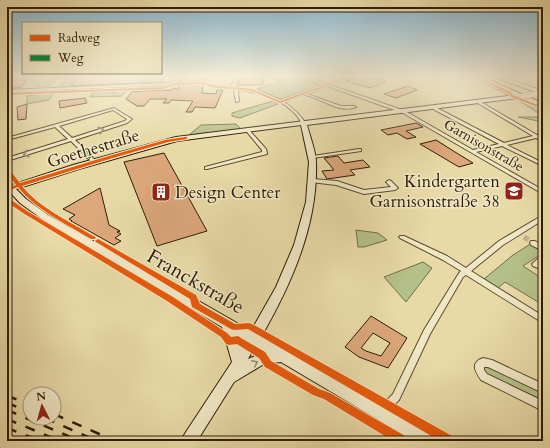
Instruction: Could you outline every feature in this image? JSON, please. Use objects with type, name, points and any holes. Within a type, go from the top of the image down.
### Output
[{"type":"highway","points":[[524,97],[543,105]]},
{"type":"main road","name":"Goethestraße","points":[[8,187],[89,156],[167,141],[515,97]]},
{"type":"main road","points":[[191,437],[229,378],[275,301],[294,259],[305,225],[313,181],[313,156],[310,140],[304,124]]},
{"type":"main road","name":"Franckstraße","points":[[8,187],[31,208],[47,218],[428,441]]},
{"type":"main road","points":[[227,323],[237,354],[238,362]]},
{"type":"main road","points":[[229,378],[257,361],[273,356],[283,356]]},
{"type":"street","points":[[269,97],[297,112],[304,124]]},
{"type":"street","points":[[280,102],[295,97]]},
{"type":"street","points":[[312,97],[341,107],[354,107]]},
{"type":"street","name":"Garnisonstraße","points":[[360,97],[404,112],[543,192]]},
{"type":"street","points":[[478,102],[543,140]]},
{"type":"street","points":[[434,108],[543,165]]},
{"type":"street","points":[[7,139],[114,109],[130,119],[126,122],[7,160]]},
{"type":"street","points":[[56,125],[89,156]]},
{"type":"street","points":[[207,168],[263,154],[264,150],[248,131]]},
{"type":"street","points":[[473,151],[543,135]]},
{"type":"street","points":[[313,156],[359,150]]},
{"type":"street","points":[[313,181],[337,183],[361,192],[395,188],[389,182]]},
{"type":"street","points":[[384,415],[388,405],[396,397],[432,322],[461,275],[495,247],[520,235],[543,217]]},
{"type":"street","points":[[402,237],[432,251],[543,320]]},
{"type":"street","points":[[533,243],[543,249]]},
{"type":"street","points":[[543,258],[535,264],[543,268]]},
{"type":"street","points":[[543,389],[489,363],[483,362],[479,366],[484,377],[543,406]]},
{"type":"green space","points":[[27,97],[51,97],[49,100],[27,104]]},
{"type":"green space","points":[[273,97],[288,97],[279,100]]},
{"type":"green space","points":[[518,100],[522,100],[543,108],[543,116]]},
{"type":"green space","points":[[273,101],[278,104],[240,118],[232,116],[232,113]]},
{"type":"green space","points":[[543,116],[543,122],[518,117],[539,117]]},
{"type":"green space","points":[[236,124],[241,129],[189,135],[201,125]]},
{"type":"green space","points":[[356,230],[378,233],[387,240],[364,247],[358,247]]},
{"type":"green space","points":[[532,243],[539,247],[543,253],[523,266],[543,279],[543,305],[505,282],[498,288],[484,279],[513,255]]},
{"type":"green space","points":[[423,262],[432,268],[406,302],[384,277]]},
{"type":"green space","points":[[487,365],[543,392],[543,403],[484,373],[483,367]]},
{"type":"building","points":[[128,97],[220,97],[215,108],[195,107],[192,112],[186,112],[193,101],[171,100],[169,103],[163,103],[167,99],[150,99],[144,106],[137,106],[126,99]]},
{"type":"building","points":[[85,98],[87,103],[60,108],[59,101]]},
{"type":"building","points":[[27,104],[26,119],[18,120],[17,107]]},
{"type":"building","points":[[416,123],[423,127],[406,131],[416,137],[407,139],[397,133],[388,135],[381,130]]},
{"type":"building","points":[[436,140],[473,163],[459,167],[420,144]]},
{"type":"building","name":"Design Center","points":[[164,153],[207,231],[157,246],[124,162]]},
{"type":"building","points":[[338,156],[344,163],[363,160],[370,167],[350,170],[355,175],[327,179],[322,171],[334,170],[324,158]]},
{"type":"building","points":[[100,188],[109,225],[120,231],[117,232],[121,234],[115,238],[121,241],[114,245],[71,221],[69,219],[75,215],[63,209]]},
{"type":"building","points":[[371,316],[407,338],[388,368],[359,357],[345,347]],"holes":[[[373,333],[390,343],[381,356],[361,348]]]},
{"type":"tunnel","points":[[524,237],[533,243]]},
{"type":"railway","points":[[7,396],[22,401]]},
{"type":"railway","points":[[7,403],[22,409]]},
{"type":"railway","points":[[7,410],[80,441]]},
{"type":"railway","points":[[62,418],[115,441]]},
{"type":"railway","points":[[7,419],[60,441]]},
{"type":"railway","points":[[62,426],[97,441]]},
{"type":"railway","points":[[7,428],[41,441]]},
{"type":"railway","points":[[7,436],[19,441]]},
{"type":"marked path","points":[[85,152],[95,162]]},
{"type":"cycle path","points":[[269,97],[280,102],[294,97]]},
{"type":"cycle path","points":[[514,97],[543,108]]},
{"type":"cycle path","points":[[10,188],[104,159],[167,141],[185,138]]},
{"type":"cycle path","points":[[7,170],[25,193],[40,206],[93,238]]},
{"type":"cycle path","points":[[7,199],[25,212],[170,299],[224,335],[229,341],[238,340],[262,355],[268,364],[316,392],[327,396],[403,441]]},
{"type":"cycle path","points":[[98,241],[193,297],[197,306]]},
{"type":"cycle path","points":[[195,305],[234,327],[249,326],[450,441]]},
{"type":"place","name":"Kindergarten Garnisonstraße 38","points":[[514,191]]},
{"type":"place","name":"Design Center","points":[[161,192]]}]
